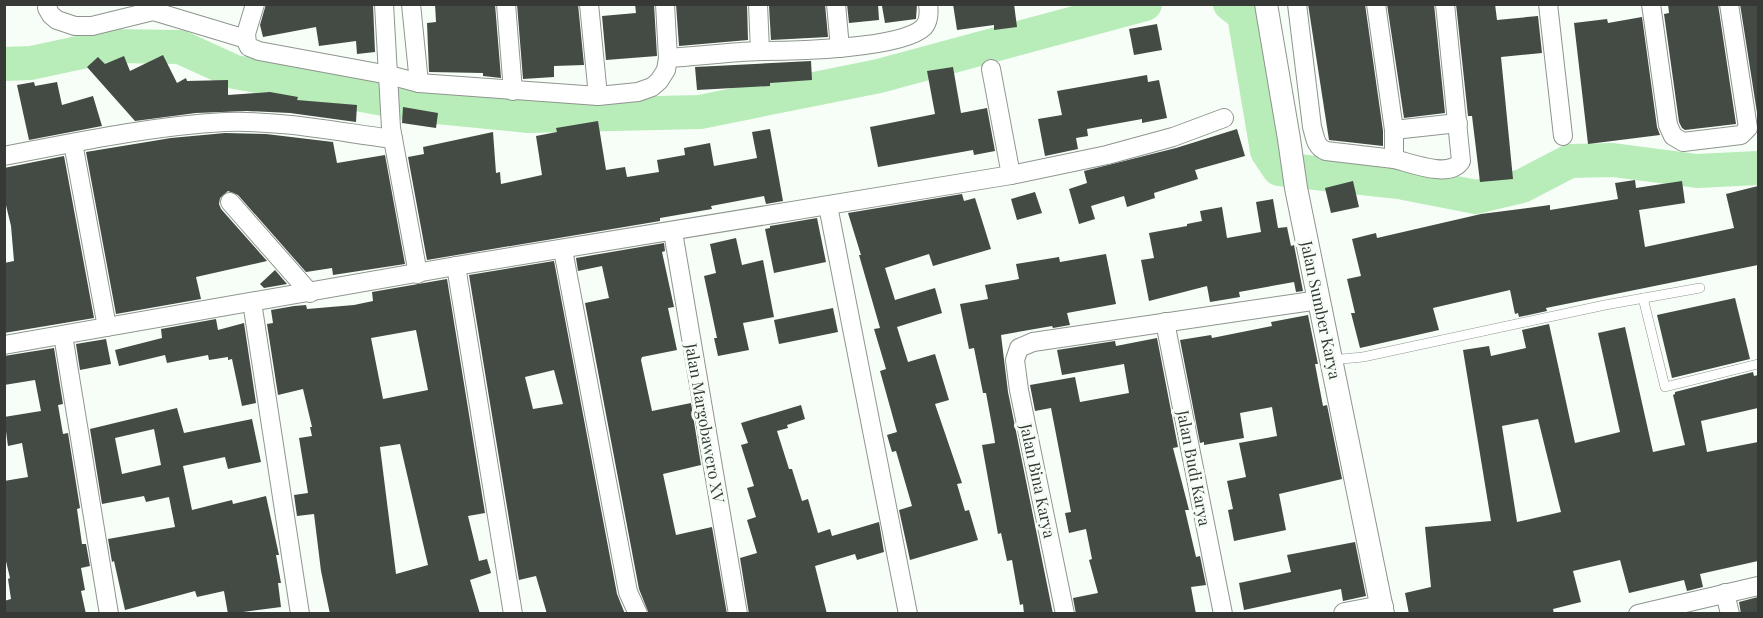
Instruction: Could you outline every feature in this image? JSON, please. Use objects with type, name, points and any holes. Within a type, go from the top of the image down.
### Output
[{"type":"street","points":[[48,4],[47,8],[57,20],[75,26],[92,26],[154,8],[246,39]]},
{"type":"street","points":[[255,4],[246,39],[249,47],[259,51],[389,83],[419,83],[598,96],[638,92],[659,81],[666,70],[668,58],[665,4]]},
{"type":"street","points":[[384,4],[392,134],[418,274]]},
{"type":"street","points":[[411,4],[419,83]]},
{"type":"street","points":[[506,4],[513,91]]},
{"type":"street","points":[[589,4],[598,96]]},
{"type":"street","points":[[758,4],[760,51]]},
{"type":"street","points":[[836,4],[840,48]]},
{"type":"street","points":[[668,58],[760,51],[818,51],[896,39],[923,28],[927,22],[928,4]]},
{"type":"street","points":[[1296,4],[1312,127],[1321,149],[1394,159],[1444,171],[1458,166],[1461,161],[1445,4]]},
{"type":"street","points":[[1376,4],[1394,130],[1394,159]]},
{"type":"street","points":[[1548,4],[1563,136]]},
{"type":"street","points":[[1651,4],[1668,124],[1673,136],[1683,142],[1742,135],[1748,128],[1729,4]]},
{"type":"street","name":"Jalan Sumber Karya","points":[[1267,5],[1296,188],[1383,610]]},
{"type":"street","points":[[991,69],[1011,175]]},
{"type":"street","points":[[4,345],[456,266],[1011,175],[1107,155],[1224,118]]},
{"type":"street","points":[[4,156],[174,127],[226,122],[392,134]]},
{"type":"street","points":[[1394,130],[1458,123]]},
{"type":"street","points":[[73,143],[107,327]]},
{"type":"street","points":[[230,202],[310,293]]},
{"type":"street","points":[[828,206],[908,614]]},
{"type":"street","name":"Jalan Margobawero XV","points":[[673,232],[738,614]]},
{"type":"street","points":[[563,250],[628,592],[638,614]]},
{"type":"street","points":[[456,266],[513,614]]},
{"type":"street","points":[[1165,322],[1318,300]]},
{"type":"street","points":[[252,302],[300,614]]},
{"type":"street","name":"Jalan Bina Karya","points":[[1065,614],[1019,390],[1015,360],[1019,348],[1033,342],[1165,322]]},
{"type":"street","name":"Jalan Budi Karya","points":[[1165,322],[1223,614]]},
{"type":"street","points":[[63,335],[109,614]]},
{"type":"street","points":[[1638,614],[1758,586]]},
{"type":"street","points":[[1725,593],[1730,614]]},
{"type":"street","points":[[1345,614],[1383,610]]},
{"type":"lane","points":[[1331,360],[1363,357],[1700,288]]},
{"type":"lane","points":[[1643,298],[1665,387],[1758,364]]},
{"type":"building","points":[[266,4],[373,4],[375,52],[357,54],[356,41],[319,46],[316,27],[263,37],[260,25]]},
{"type":"building","points":[[435,4],[495,4],[501,78],[483,76],[483,73],[429,72],[427,23],[436,22]]},
{"type":"building","points":[[517,4],[578,4],[584,65],[554,66],[554,77],[523,79]]},
{"type":"building","points":[[635,4],[654,4],[657,56],[606,60],[602,16],[636,13]]},
{"type":"building","points":[[676,4],[747,4],[748,40],[679,46]]},
{"type":"building","points":[[825,4],[828,37],[771,40],[769,6]]},
{"type":"building","points":[[847,4],[878,4],[879,20],[849,23]]},
{"type":"building","points":[[917,4],[916,19],[885,23],[882,6]]},
{"type":"building","points":[[953,4],[1014,4],[1017,27],[994,30],[994,25],[957,30]]},
{"type":"building","points":[[1308,4],[1365,4],[1383,131],[1383,146],[1329,140]]},
{"type":"building","points":[[1387,4],[1434,4],[1445,113],[1404,118]]},
{"type":"building","points":[[1456,4],[1495,4],[1497,20],[1538,16],[1542,53],[1501,57],[1513,179],[1480,182],[1472,116],[1468,116]]},
{"type":"building","points":[[1668,4],[1718,4],[1736,124],[1685,130],[1682,128],[1679,122],[1664,14],[1669,13]]},
{"type":"building","points":[[1740,4],[1758,4],[1758,119]]},
{"type":"building","points":[[1642,17],[1660,135],[1588,144],[1574,23],[1607,19],[1608,23]]},
{"type":"building","points":[[1157,24],[1162,50],[1134,55],[1129,29]]},
{"type":"building","points":[[163,55],[177,83],[186,78],[187,81],[228,80],[228,95],[270,92],[298,97],[297,100],[357,105],[356,122],[290,113],[247,111],[196,113],[135,121],[87,67],[98,57],[105,64],[124,56],[130,71]]},
{"type":"building","points":[[811,61],[812,80],[770,83],[770,86],[697,90],[695,67]]},
{"type":"building","points":[[953,67],[961,113],[987,108],[995,151],[974,155],[973,150],[878,167],[870,127],[935,114],[927,71]]},
{"type":"building","points":[[1147,75],[1148,82],[1159,80],[1167,118],[1142,123],[1142,119],[1087,129],[1088,136],[1076,138],[1078,149],[1045,156],[1038,119],[1062,115],[1057,91]]},
{"type":"building","points":[[34,82],[35,86],[57,82],[62,105],[93,96],[102,126],[29,140],[17,85]]},
{"type":"building","points":[[403,107],[438,113],[436,128],[402,123]]},
{"type":"building","points":[[598,121],[606,170],[625,167],[627,177],[659,172],[657,160],[685,155],[684,148],[710,143],[714,166],[757,158],[752,132],[770,129],[783,201],[766,204],[764,196],[711,206],[712,209],[660,218],[660,221],[427,260],[408,157],[424,154],[423,147],[493,132],[496,173],[500,172],[501,184],[542,175],[536,136],[557,132],[556,128]]},
{"type":"building","points":[[1237,129],[1245,156],[1195,170],[1198,179],[1154,193],[1155,198],[1127,207],[1124,196],[1091,206],[1095,219],[1079,224],[1069,189],[1087,183],[1084,171],[1176,148]]},
{"type":"building","points":[[225,133],[266,134],[333,142],[337,163],[385,155],[405,264],[333,275],[332,268],[306,272],[238,195],[228,191],[220,198],[221,209],[267,261],[196,277],[201,299],[116,314],[86,152],[171,138]]},
{"type":"building","points":[[64,156],[94,318],[4,333],[4,263],[14,261],[11,226],[4,197],[4,168]]},
{"type":"building","points":[[1635,180],[1636,188],[1682,181],[1685,203],[1639,210],[1645,247],[1734,228],[1726,194],[1758,186],[1758,265],[1546,308],[1547,311],[1519,317],[1518,313],[1515,314],[1510,290],[1433,308],[1439,330],[1360,348],[1351,313],[1355,313],[1347,279],[1361,276],[1352,239],[1376,233],[1377,238],[1481,214],[1550,205],[1550,210],[1618,199],[1615,183]]},
{"type":"building","points":[[1353,181],[1359,207],[1331,213],[1325,188]]},
{"type":"building","points":[[1035,192],[1042,213],[1017,220],[1011,199]]},
{"type":"building","points":[[962,194],[964,201],[975,198],[991,249],[933,266],[929,254],[885,268],[895,300],[935,288],[942,313],[897,327],[908,362],[935,354],[949,400],[935,404],[962,483],[957,484],[965,511],[969,510],[978,540],[910,560],[899,510],[912,506],[896,451],[892,452],[887,435],[897,432],[880,371],[886,369],[874,329],[880,328],[848,213]]},
{"type":"building","points":[[1273,199],[1278,228],[1287,227],[1291,246],[1294,245],[1303,291],[1296,292],[1294,282],[1239,292],[1240,297],[1210,302],[1207,286],[1149,301],[1141,260],[1154,258],[1149,233],[1202,221],[1200,211],[1222,207],[1227,238],[1261,232],[1256,202]]},
{"type":"building","points":[[817,218],[826,262],[774,273],[765,229],[770,226]]},
{"type":"building","points":[[736,238],[742,265],[763,260],[774,317],[743,323],[749,350],[718,356],[714,338],[717,338],[704,276],[716,273],[710,244]]},
{"type":"building","points":[[664,243],[665,251],[662,252],[674,307],[668,308],[677,350],[642,357],[641,360],[652,411],[691,403],[701,465],[663,474],[676,535],[712,527],[727,614],[649,614],[639,589],[585,303],[609,298],[602,266],[578,271],[576,258]]},
{"type":"building","points":[[1106,254],[1116,304],[1067,313],[1070,325],[1001,335],[1008,392],[1053,614],[1024,614],[1023,604],[1020,605],[1012,560],[1007,561],[1001,533],[998,534],[982,445],[995,443],[994,436],[986,393],[983,393],[974,348],[969,349],[960,304],[988,299],[985,285],[1019,279],[1016,264],[1059,257],[1060,262]]},
{"type":"building","points":[[554,261],[617,594],[625,614],[547,614],[536,576],[519,580],[469,275]],"holes":[[[554,370],[563,404],[533,409],[525,377]]]},
{"type":"building","points":[[275,270],[287,284],[264,288],[260,284]]},
{"type":"building","points":[[447,279],[485,513],[468,516],[479,561],[487,559],[491,573],[470,580],[480,614],[330,614],[321,571],[314,514],[297,516],[294,495],[308,493],[299,438],[312,436],[310,427],[312,427],[303,389],[278,395],[267,324],[273,323],[271,310],[306,305],[307,309],[354,305],[373,301],[372,292]],"holes":[[[416,330],[428,390],[383,399],[371,338]],[[400,444],[428,565],[396,574],[380,447]]]},
{"type":"building","points":[[1735,298],[1750,359],[1672,378],[1657,315]]},
{"type":"building","points":[[833,308],[838,332],[779,344],[774,320]]},
{"type":"building","points":[[1308,315],[1318,364],[1315,364],[1323,406],[1327,405],[1342,479],[1279,494],[1286,530],[1234,541],[1228,510],[1233,509],[1227,481],[1246,477],[1239,443],[1277,436],[1272,407],[1240,413],[1244,438],[1204,445],[1204,442],[1200,443],[1180,340],[1211,335],[1212,338],[1272,326],[1271,322]]},
{"type":"building","points":[[216,319],[218,330],[244,323],[256,403],[242,406],[232,359],[228,360],[228,357],[209,360],[208,355],[167,363],[165,355],[119,366],[115,350],[162,338],[161,329]]},
{"type":"building","points":[[1549,324],[1575,443],[1620,432],[1598,333],[1625,327],[1653,452],[1685,445],[1673,395],[1675,392],[1753,372],[1754,376],[1758,375],[1758,408],[1701,421],[1707,452],[1758,442],[1758,561],[1700,574],[1703,587],[1687,591],[1684,580],[1629,593],[1620,560],[1573,571],[1581,602],[1553,609],[1554,614],[1409,614],[1405,593],[1431,587],[1425,527],[1491,521],[1463,350],[1489,346],[1491,356],[1526,348],[1522,330]],"holes":[[[1538,419],[1561,512],[1517,522],[1502,426]]]},
{"type":"building","points":[[1157,338],[1178,447],[1173,448],[1189,510],[1185,510],[1196,557],[1200,556],[1206,585],[1191,587],[1196,614],[1076,614],[1073,598],[1098,593],[1089,560],[1092,559],[1086,529],[1069,533],[1065,513],[1071,512],[1051,408],[1035,411],[1030,385],[1075,377],[1080,402],[1129,393],[1124,364],[1062,375],[1057,350],[1115,341],[1116,346]]},
{"type":"building","points":[[106,339],[111,364],[80,370],[76,344]]},
{"type":"building","points":[[54,348],[63,404],[58,405],[63,434],[68,433],[80,508],[77,509],[82,544],[86,544],[90,566],[81,568],[85,590],[81,591],[86,614],[4,614],[4,601],[11,599],[8,579],[10,578],[4,553],[4,481],[28,477],[22,443],[8,446],[4,417],[41,411],[35,380],[4,385],[4,356]]},
{"type":"building","points":[[801,405],[805,419],[777,431],[802,501],[808,499],[818,533],[830,529],[832,536],[879,522],[884,552],[857,560],[855,554],[815,566],[827,614],[749,614],[740,558],[757,553],[747,520],[756,517],[747,488],[754,486],[741,445],[748,443],[741,423]]},
{"type":"building","points":[[177,408],[184,433],[252,419],[261,462],[228,469],[225,457],[183,466],[192,510],[232,500],[233,504],[266,496],[279,555],[276,555],[281,583],[278,583],[281,607],[228,614],[224,591],[197,597],[195,591],[125,610],[108,539],[175,527],[169,497],[146,502],[144,496],[102,504],[90,429]],"holes":[[[154,429],[161,465],[122,474],[115,438]]]},
{"type":"building","points":[[1355,542],[1366,596],[1343,601],[1341,589],[1244,610],[1239,583],[1291,572],[1287,555]]},
{"type":"building","points":[[1758,597],[1758,614],[1741,614],[1739,602]]},
{"type":"waterway","points":[[4,64],[31,63],[110,46],[180,47],[235,72],[417,105],[528,116],[700,112],[879,76],[1145,4]]},
{"type":"waterway","points":[[1230,4],[1244,15],[1267,151],[1279,169],[1399,182],[1476,197],[1522,186],[1570,161],[1613,160],[1697,171],[1758,168]]}]
